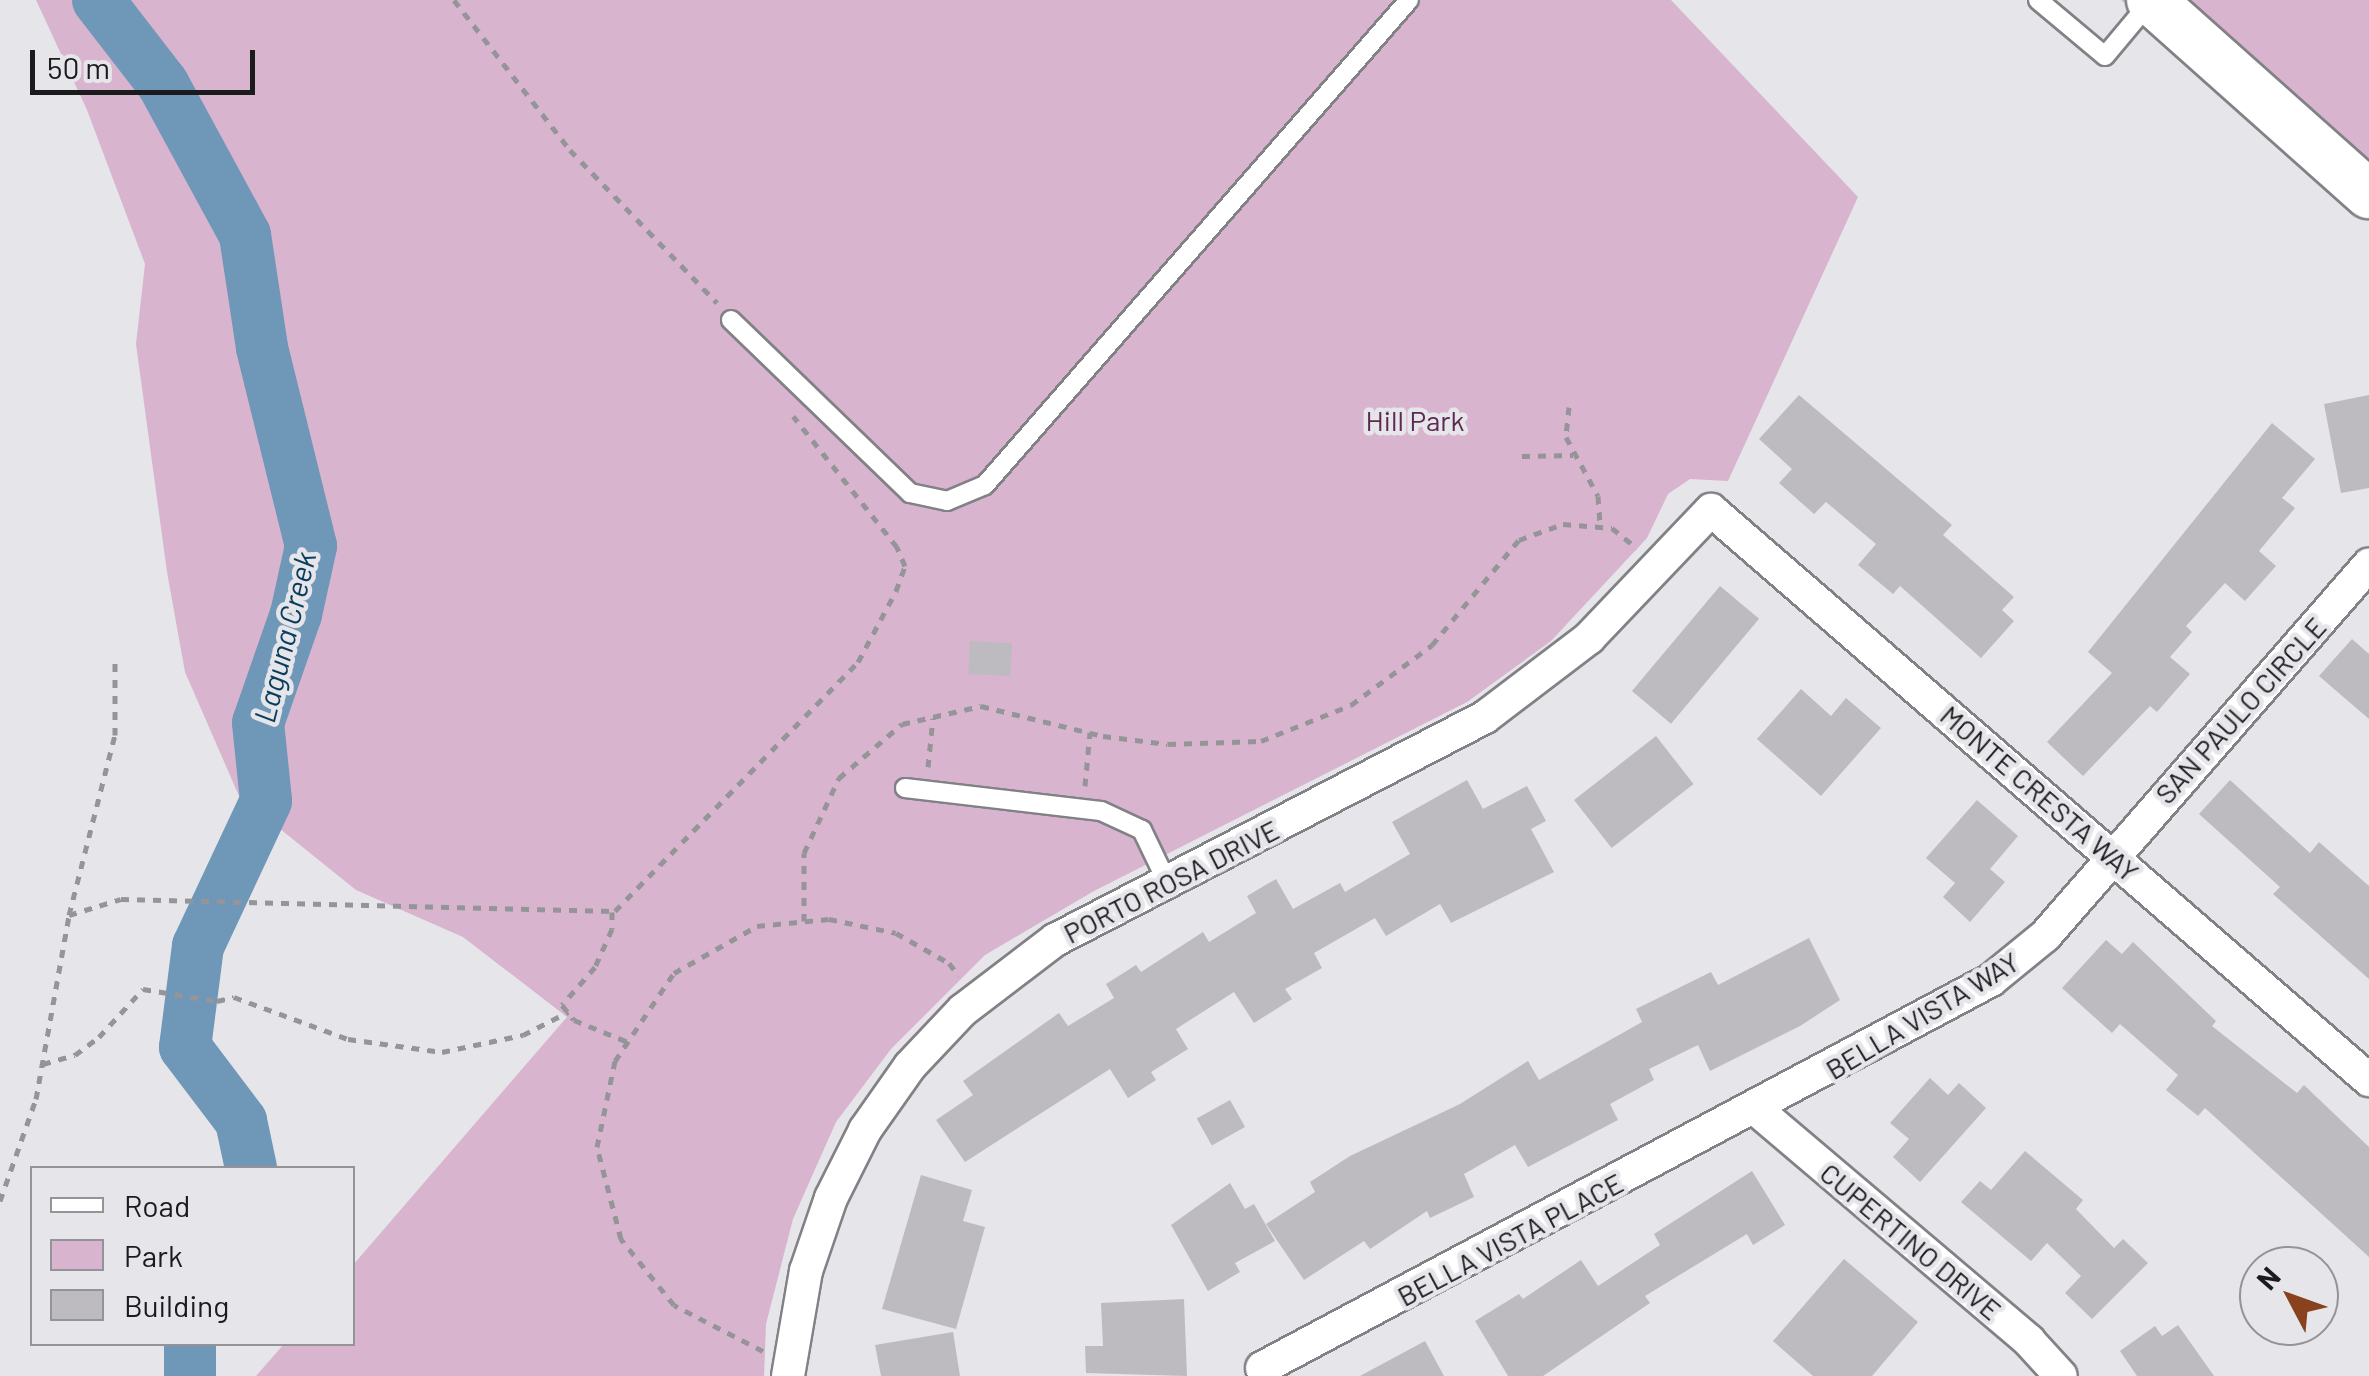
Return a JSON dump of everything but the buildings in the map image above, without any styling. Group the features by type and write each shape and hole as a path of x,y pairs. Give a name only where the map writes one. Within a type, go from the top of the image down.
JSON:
{"main road":[{"path":"2152,0 2369,194"}],"street":[{"name":"PORTO ROSA DRIVE","path":"790,1366 806,1271 831,1198 866,1130 910,1066 976,998 1055,940 1485,717 1590,638 1711,510"},
{"name":"MONTE CRESTA WAY","path":"1711,510 2369,1080"},
{"name":"SAN PAULO CIRCLE","path":"2110,855 2369,564"},
{"name":"BELLA VISTA WAY","path":"1757,1110 1991,980 2045,936 2110,855"},
{"name":"BELLA VISTA PLACE","path":"1262,1368 1757,1110"},
{"name":"CUPERTINO DRIVE","path":"1757,1110 2028,1341 2061,1376"}],"lane":[{"path":"731,320 910,492 946,500 985,486 1408,0"},
{"path":"2038,0 2105,56 2152,0"},
{"path":"905,788 1082,809 1142,830 1168,882"}],"path":[{"path":"454,0 570,150 731,320"},
{"path":"1569,407 1566,437 1598,496 1600,527"},
{"path":"628,1042 568,1012 562,1005 595,967 612,929 612,911 858,662 905,566 897,547 790,413"},
{"path":"1522,456 1574,454"},
{"path":"804,921 804,853 839,778 902,724 982,706 1090,732 1168,744 1261,741 1333,712 1432,645 1518,540 1562,524 1612,528 1660,567"},
{"path":"0,1201 42,1064 70,915 116,734 115,661"},
{"path":"925,790 934,717"},
{"path":"1082,809 1090,732"},
{"path":"70,915 121,899 612,911"},
{"path":"790,1366 748,1348 674,1305 621,1239 596,1147 615,1061 674,973 757,926 829,919 896,934 949,963 976,998"},
{"path":"42,1064 87,1046 143,988 160,995 217,1001 234,997 348,1039 442,1052 522,1034 568,1012"}],"green space":[{"name":"Hill Park","path":"36,0 1671,0 1858,197 1728,481 1690,479 1668,494 1647,538 1551,641 1467,702 1094,891 985,955 891,1049 836,1122 793,1219 766,1324 764,1376 256,1376 282,1346 355,1346 355,1263 567,1017 463,937 356,890 239,796 185,672 167,572 136,344 145,264 87,110"},
{"path":"2121,0 2369,0 2369,204"}],"waterway":[{"name":"Laguna Creek","path":"98,0 163,84 245,235 262,348 311,546 296,614 258,723 266,801 198,946 185,1047 241,1121 251,1166"},
{"name":"Laguna Creek","path":"190,1346 190,1376"}]}
